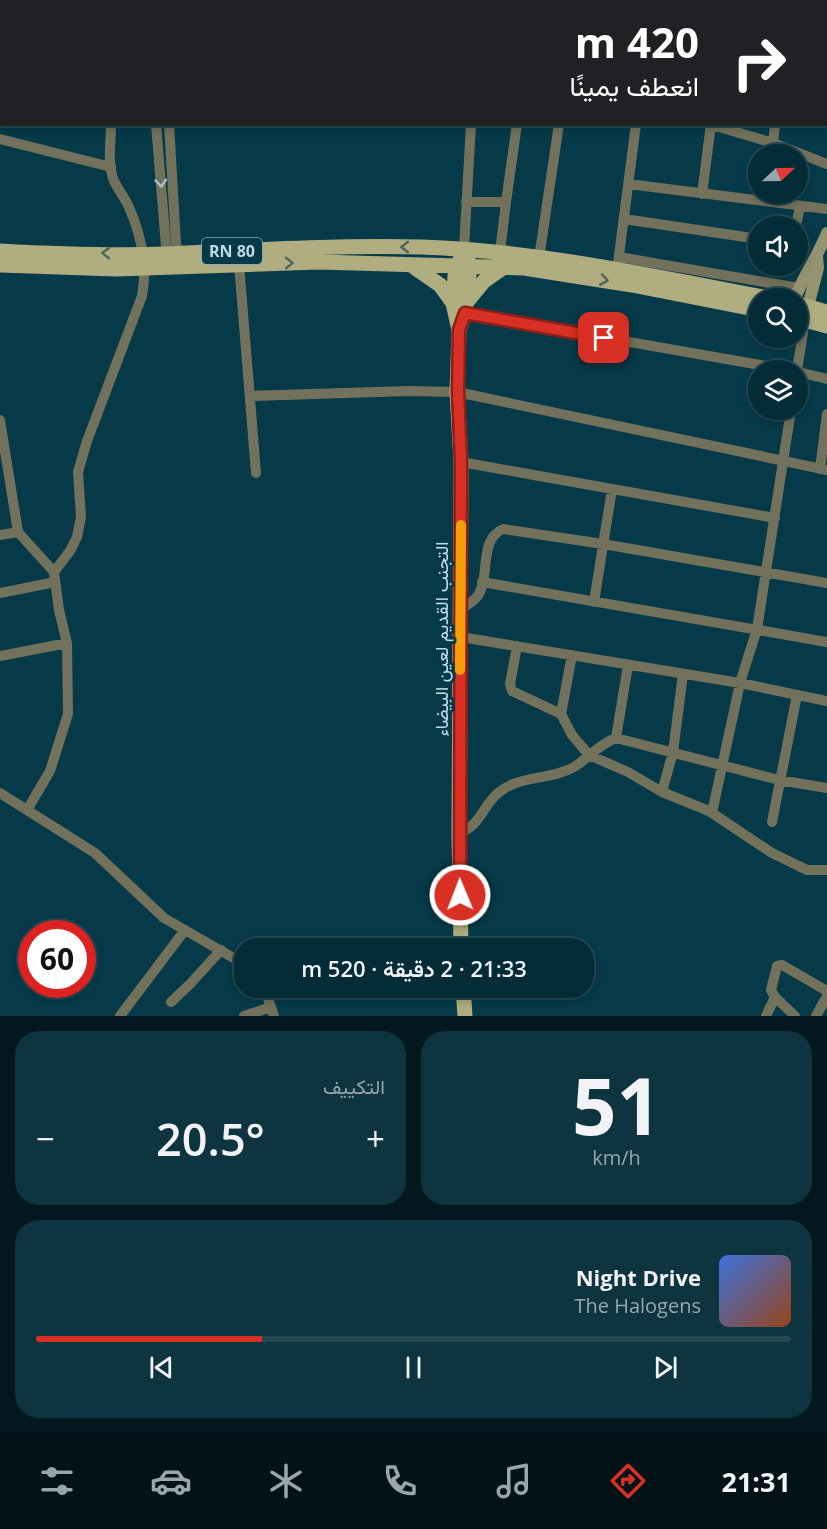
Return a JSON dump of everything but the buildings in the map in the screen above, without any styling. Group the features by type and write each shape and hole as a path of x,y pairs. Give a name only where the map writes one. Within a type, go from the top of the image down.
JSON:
{"main road":[{"path":"804,288 810,265 817,256 827,233"},
{"name":"RN 80","path":"0,265 172,260 366,247 464,249 543,270 748,308"},
{"path":"460,308 464,249"},
{"name":"RN 80","path":"0,250 144,261"},
{"path":"808,289 818,268 817,256"},
{"name":"RN 80","path":"172,260 239,264 319,262 463,266 502,260 539,258 618,263 706,279 748,292"},
{"path":"460,308 502,260"},
{"path":"411,265 440,285 460,308"},
{"name":"التجنب القديم لعين البيضاء","path":"460,308 458,392 461,462 459,832 462,938"},
{"path":"808,308 827,312"},
{"path":"808,312 827,326"},
{"path":"464,998 465,1016"}],"street":[{"path":"0,593 55,577 77,537 81,517 78,472 87,441 142,296 145,281 144,261 134,220 113,180 111,126"},
{"path":"156,126 172,260"},
{"path":"169,126 172,260"},
{"path":"464,249 471,126"},
{"path":"502,260 506,202 518,126"},
{"path":"539,258 559,126"},
{"path":"618,263 636,126"},
{"path":"702,194 710,126"},
{"path":"713,126 759,144"},
{"path":"773,144 776,126"},
{"path":"0,139 111,167"},
{"path":"808,159 827,164"},
{"path":"628,184 702,194 748,197"},
{"path":"466,202 506,202"},
{"path":"792,204 827,209"},
{"path":"798,216 800,206"},
{"path":"624,219 748,237"},
{"path":"239,264 256,473"},
{"path":"706,279 748,291"},
{"path":"460,308 748,362"},
{"path":"808,374 827,379"},
{"path":"250,396 408,391 458,392 823,470 827,414"},
{"path":"712,813 740,683 757,629 790,420"},
{"path":"0,422 5,478 18,532 55,577 59,610 67,643 68,714 50,771 27,810"},
{"path":"461,462 775,518"},
{"path":"594,602 612,489"},
{"path":"461,609 471,603 479,593 489,548 494,536 503,529 603,543 766,574 827,583"},
{"path":"0,535 18,532"},
{"path":"482,582 827,642"},
{"path":"461,637 740,683 827,701"},
{"path":"0,656 67,643"},
{"path":"516,646 510,684 512,691 561,714 572,735 589,755 628,772 662,792 712,813 772,853 807,870 827,870"},
{"path":"561,714 572,655"},
{"path":"616,738 628,665"},
{"path":"662,792 673,752 683,674"},
{"path":"772,822 796,695"},
{"path":"459,832 475,824 495,796 507,786 575,767 600,746 616,738 779,780 827,788"},
{"path":"0,793 95,853 164,918 234,958"},
{"path":"120,1016 185,930"},
{"path":"171,1002 220,950"},
{"path":"795,1016 775,997 771,990 777,967 780,964 827,994 816,1016"},
{"path":"766,1016 775,997"},
{"path":"244,1016 273,1012"}],"slow traffic":[{"path":"460,670 461,525"}],"route":[{"path":"460,895 459,330 465,313 604,338"}]}
